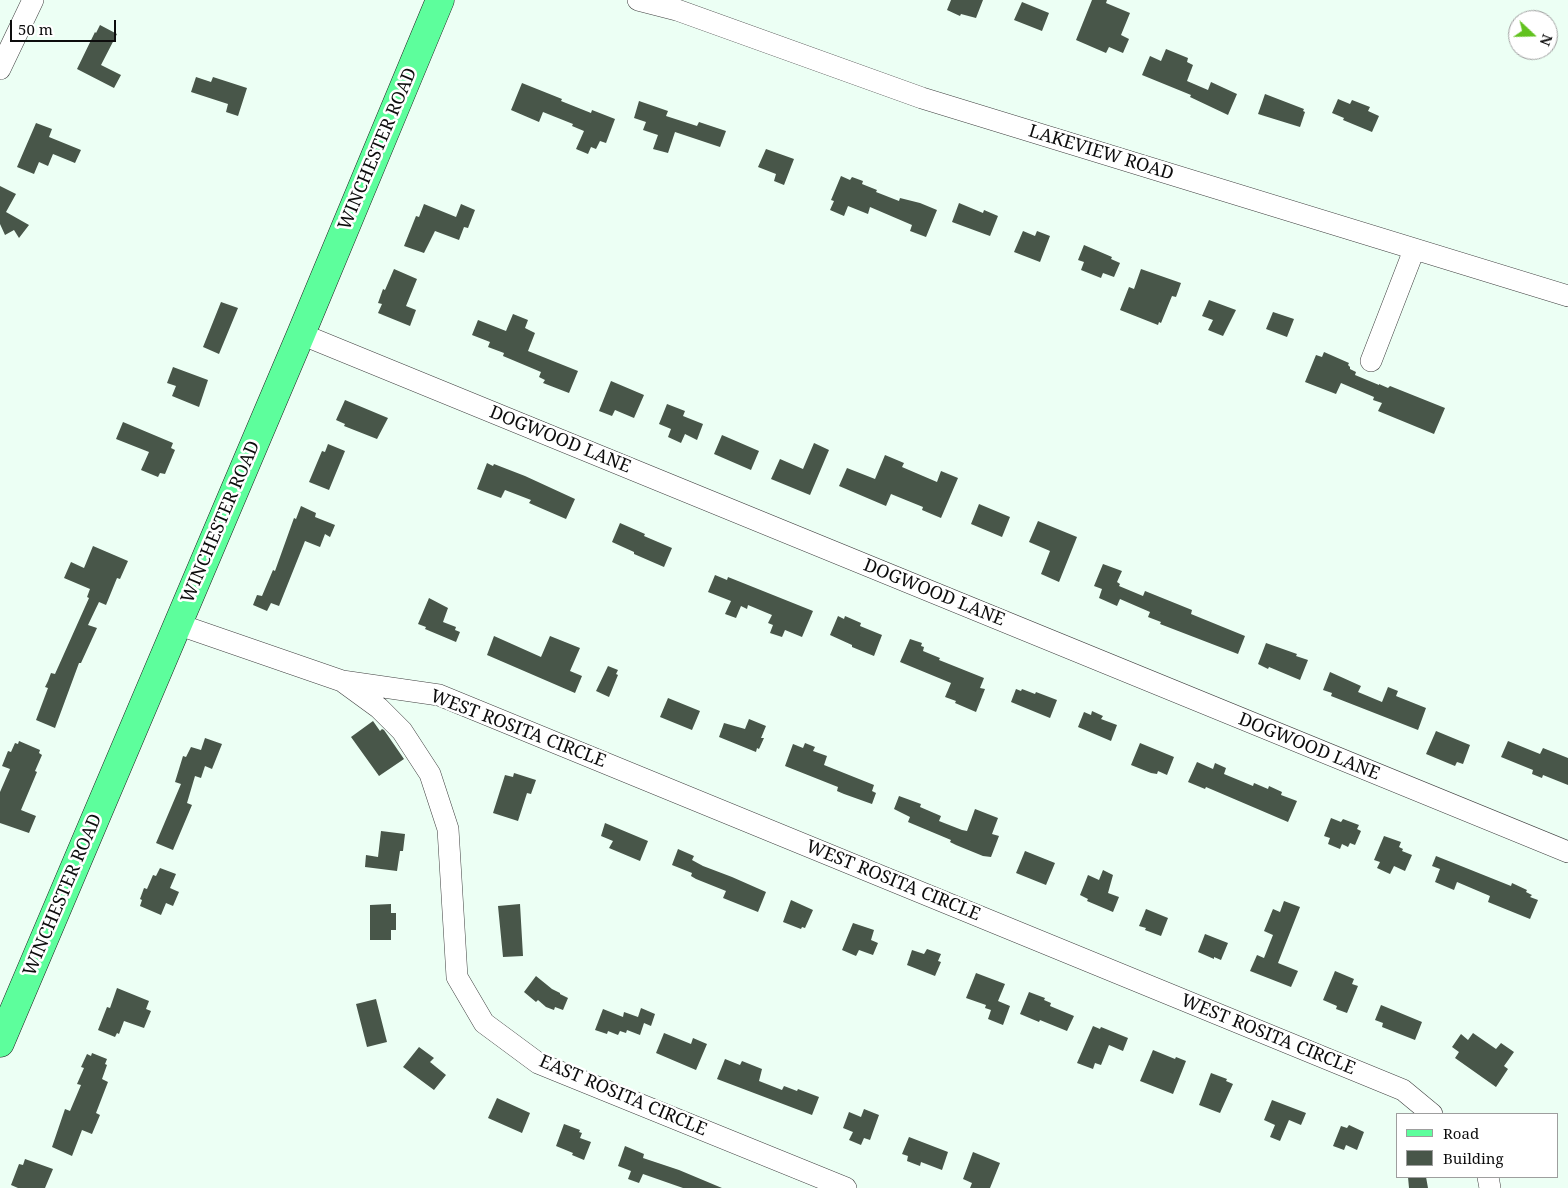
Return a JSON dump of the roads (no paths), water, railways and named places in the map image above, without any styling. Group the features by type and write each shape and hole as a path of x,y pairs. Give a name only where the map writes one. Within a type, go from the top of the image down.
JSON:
{"main road":[{"name":"WINCHESTER ROAD","path":"0,1043 301,334 440,0"}],"street":[{"path":"0,69 33,0"},
{"name":"LAKEVIEW ROAD","path":"638,0 677,10 922,98 1568,296"},
{"path":"1371,361 1414,250"},
{"name":"DOGWOOD LANE","path":"301,334 1568,852"},
{"name":"EAST ROSITA CIRCLE","path":"177,624 342,681 379,708 402,731 430,774 448,830 457,977 484,1023 538,1063 846,1188"},
{"name":"WEST ROSITA CIRCLE","path":"342,681 439,695 1403,1090 1431,1113"}]}
